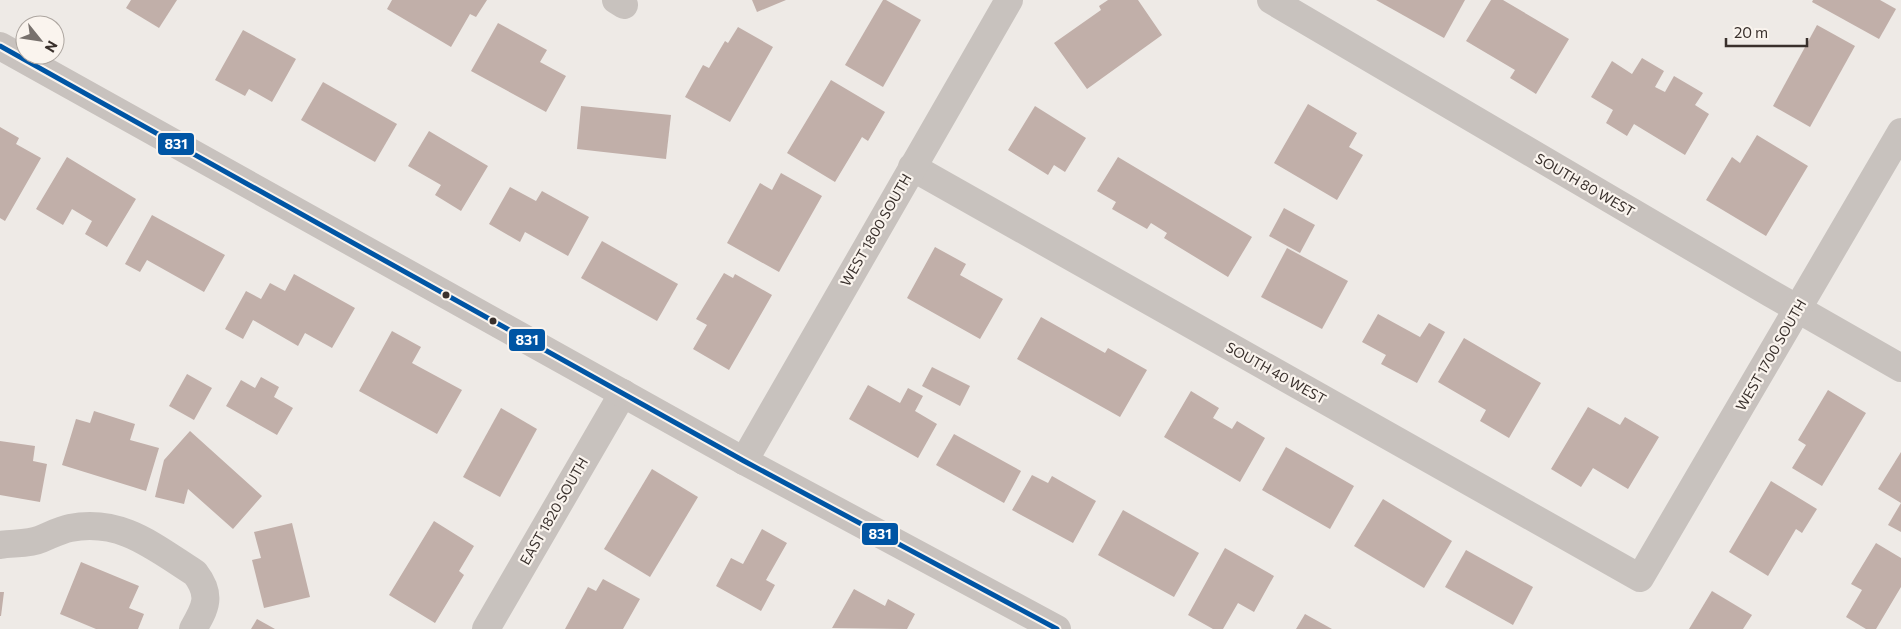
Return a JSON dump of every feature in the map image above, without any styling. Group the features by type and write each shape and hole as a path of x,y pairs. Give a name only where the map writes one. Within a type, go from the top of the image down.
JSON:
{"street":[{"name":"WEST 1800 SOUTH","path":"744,461 1009,0"},
{"name":"SOUTH 80 WEST","path":"1271,0 1901,368"},
{"path":"0,46 744,461 1057,629"},
{"name":"WEST 1700 SOUTH","path":"1640,578 1901,132"},
{"name":"SOUTH 40 WEST","path":"912,167 1640,578"},
{"name":"EAST 1820 SOUTH","path":"486,629 623,394"},
{"path":"0,545 41,539 68,528 89,525 109,527 130,533 195,573 202,582 206,594 205,606 193,629"}],"building":[{"path":"131,0 177,0 159,28 126,8"},
{"path":"392,0 487,0 476,17 470,14 451,47 387,9"},
{"path":"752,0 786,0 757,12"},
{"path":"883,0 921,20 883,87 845,65"},
{"path":"1108,0 1138,0 1162,35 1087,89 1054,43 1101,10 1099,6"},
{"path":"1376,0 1465,0 1444,38"},
{"path":"1491,0 1503,0 1569,39 1536,94 1510,78 1515,70 1466,41"},
{"path":"1813,0 1880,0 1896,9 1879,39 1812,2"},
{"path":"498,23 547,50 540,62 566,76 546,112 471,71"},
{"path":"1817,25 1855,46 1810,127 1773,106"},
{"path":"738,27 773,47 730,122 685,97 703,65 709,68 725,41 728,43"},
{"path":"243,30 296,59 272,102 249,89 245,96 215,80"},
{"path":"1642,58 1664,71 1655,87 1665,92 1674,76 1703,93 1695,105 1709,114 1685,155 1634,124 1627,136 1606,123 1613,110 1591,97 1612,61 1632,74"},
{"path":"831,80 885,112 868,141 862,137 835,182 787,153"},
{"path":"323,82 397,124 375,162 301,120"},
{"path":"1308,104 1357,133 1349,147 1363,155 1337,200 1274,163"},
{"path":"581,106 671,115 666,159 577,149"},
{"path":"1035,106 1086,138 1065,172 1054,165 1048,175 1008,150"},
{"path":"0,127 19,138 16,144 41,158 5,221 0,218"},
{"path":"429,131 488,166 461,211 435,195 441,185 408,166"},
{"path":"1757,135 1808,166 1766,236 1706,200 1732,157 1740,163"},
{"path":"67,157 136,199 107,247 85,234 92,221 72,209 63,225 36,209"},
{"path":"1118,157 1252,237 1228,277 1164,238 1167,233 1151,223 1147,229 1112,209 1116,202 1097,191"},
{"path":"781,173 822,196 779,272 727,243 760,183 772,190"},
{"path":"510,187 536,201 542,191 589,217 568,256 525,232 520,242 489,224"},
{"path":"1284,208 1315,225 1300,253 1269,236"},
{"path":"152,215 225,255 204,292 147,260 140,272 125,264"},
{"path":"602,241 678,284 657,321 581,278"},
{"path":"935,247 966,264 960,275 1003,299 980,339 907,298"},
{"path":"1287,248 1348,281 1322,329 1261,297"},
{"path":"724,273 733,278 735,274 772,295 729,370 693,349 707,325 696,319"},
{"path":"294,274 355,308 332,348 305,333 298,346 253,320 243,339 225,329 246,291 261,299 270,283 285,291"},
{"path":"1378,314 1420,337 1429,323 1445,332 1417,383 1381,364 1386,355 1362,342"},
{"path":"1041,317 1105,353 1108,348 1147,370 1120,417 1017,359"},
{"path":"392,331 421,347 412,363 462,390 437,434 359,391"},
{"path":"1464,338 1541,383 1509,438 1480,421 1486,410 1438,382"},
{"path":"932,367 970,386 960,406 922,386"},
{"path":"187,374 212,388 194,420 169,406"},
{"path":"261,377 279,387 274,397 293,408 277,435 226,406 241,380 255,388"},
{"path":"868,385 900,403 908,388 923,396 915,411 937,424 918,458 849,419"},
{"path":"1828,390 1866,413 1822,486 1792,468 1806,445 1798,440"},
{"path":"1191,391 1219,408 1213,418 1232,429 1237,421 1265,438 1240,482 1164,437"},
{"path":"1588,407 1620,425 1625,417 1659,437 1628,489 1593,468 1581,487 1551,469"},
{"path":"501,408 537,429 500,497 463,477"},
{"path":"94,411 135,424 130,440 159,448 146,491 62,465 76,419 90,423"},
{"path":"190,431 262,496 233,529 188,489 184,504 155,497 164,460"},
{"path":"954,434 1021,471 1004,503 936,465"},
{"path":"0,441 35,446 33,461 47,464 40,502 0,495"},
{"path":"1286,447 1354,486 1330,529 1262,490"},
{"path":"1901,452 1901,503 1878,489"},
{"path":"652,469 698,497 650,577 604,549"},
{"path":"1032,475 1048,483 1052,476 1096,501 1073,543 1012,510"},
{"path":"1771,481 1817,509 1802,533 1796,529 1768,576 1729,552"},
{"path":"1383,499 1452,541 1424,588 1354,546"},
{"path":"1901,503 1901,532 1888,525"},
{"path":"1123,510 1199,553 1174,597 1098,555"},
{"path":"434,521 474,546 459,571 464,575 435,623 389,595"},
{"path":"292,523 310,597 264,608 252,560 261,558 254,532"},
{"path":"762,529 787,543 766,580 775,585 761,611 716,586 731,558 743,564"},
{"path":"1876,543 1901,558 1901,587 1876,629 1866,629 1846,617 1862,590 1851,584"},
{"path":"1225,548 1274,576 1254,612 1238,603 1223,629 1213,629 1188,615"},
{"path":"1466,550 1533,587 1513,625 1445,587"},
{"path":"81,562 139,586 129,608 144,614 138,629 96,629 60,614"},
{"path":"603,579 640,599 623,629 565,629 588,587 596,591"},
{"path":"854,589 885,606 888,599 915,614 907,629 832,628"},
{"path":"1712,591 1752,615 1743,629 1689,629"},
{"path":"0,592 4,592 1,616 0,616"},
{"path":"1305,614 1332,629 1296,629"},
{"path":"257,619 275,629 251,629"}],"transit line":[{"name":"831","path":"0,46 744,461 1057,629"}]}
